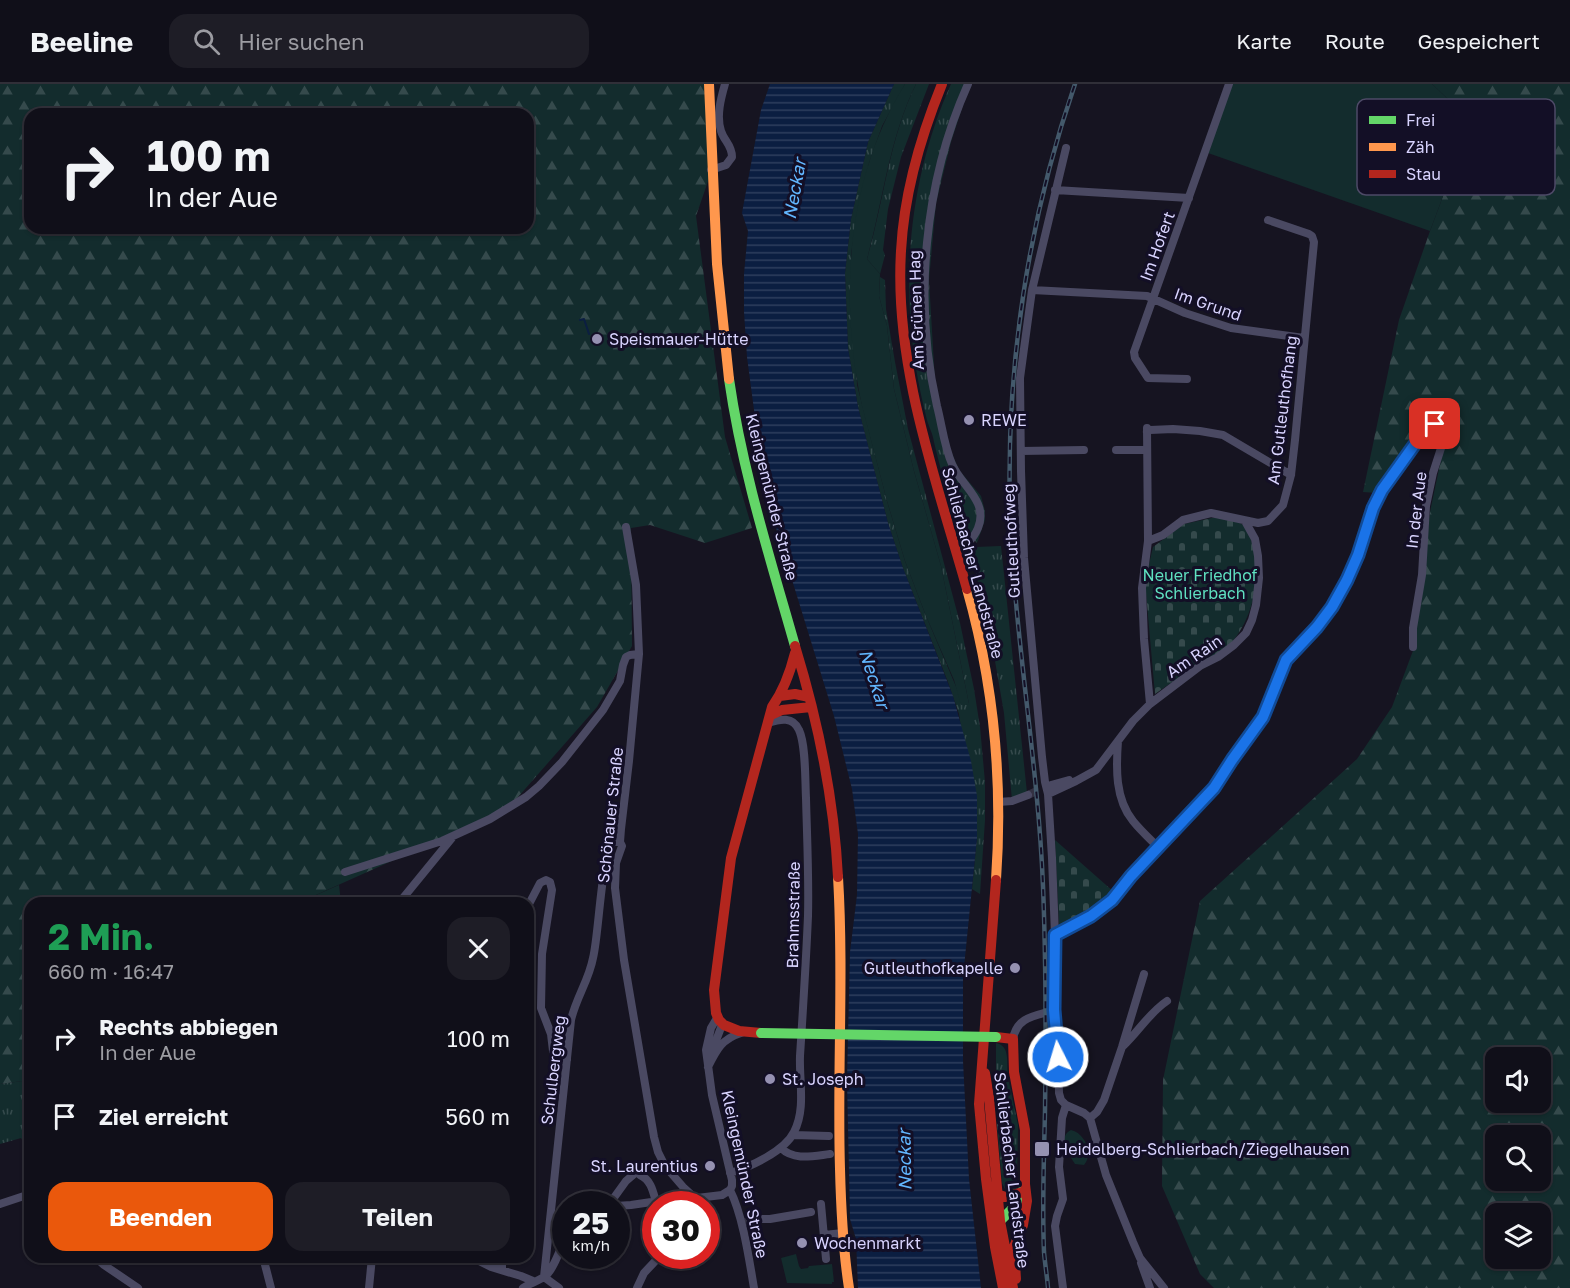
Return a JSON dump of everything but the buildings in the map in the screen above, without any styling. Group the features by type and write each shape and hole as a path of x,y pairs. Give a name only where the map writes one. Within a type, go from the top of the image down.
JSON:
{"main road":[{"name":"Kleingemünder Straße","path":"709,84 716,256 723,336 732,400 740,444 810,702 830,792 838,870 839,1149 843,1233 849,1288"},
{"name":"Schlierbacher Landstraße","path":"942,84 921,139 912,175 902,246 901,289 915,399 969,594 985,661 993,713 999,802 996,878 979,1094 980,1125 996,1222 1003,1288"},
{"name":"Kleingemünder Straße","path":"720,1021 714,1004 714,990 731,858 772,707 790,675 796,650"},
{"path":"780,696 797,692 810,702"},
{"path":"769,719 782,710 810,702"},
{"path":"720,1021 734,1031 744,1032 1013,1039 1014,1072 1025,1130 1024,1188 1027,1201 1026,1213 1014,1253 1014,1288"},
{"name":"Schlierbacher Landstraße","path":"982,1057 989,1098 997,1194 996,1222 1014,1288"},
{"path":"997,1194 1005,1197 1024,1188"},
{"path":"996,1222 1013,1208 1024,1188"},
{"path":"996,1222 1012,1222 1026,1213"}],"street":[{"path":"711,170 726,165 732,157 731,146 722,134 720,123 719,107 725,84"},
{"name":"Am Grünen Hag","path":"955,549 966,545 973,539 979,525 980,513 975,496 958,475 951,461 933,388 928,354 925,267 929,223 951,128 967,86 975,84"},
{"name":"Im Hofert","path":"1187,379 1148,378 1135,358 1134,352 1229,84"},
{"name":"Gutleuthofweg","path":"1055,935 1052,858 1024,558 1020,378 1032,290 1066,148"},
{"path":"1055,190 1188,198"},
{"name":"Am Gutleuthofhang","path":"1148,541 1163,535 1183,520 1211,513 1258,524 1268,521 1282,506 1291,475 1313,239 1309,234 1268,220"},
{"name":"Im Grund","path":"1032,290 1146,296 1185,313 1231,328 1304,339"},
{"name":"In der Aue","path":"1055,935 1091,916 1110,902 1131,876 1214,788 1263,717 1286,660 1327,614 1347,580 1358,555 1373,508 1386,483 1425,430 1437,424 1442,428 1443,437 1426,506 1422,575 1413,628 1413,647"},
{"path":"1045,790 1076,781 1096,770 1133,721 1150,704 1142,588 1148,541 1147,429 1200,431 1223,435 1291,475"},
{"path":"1021,450 1084,450"},
{"path":"1116,450 1147,450"},
{"name":"Am Rain","path":"1150,704 1200,666 1218,657 1246,633 1256,605 1258,556 1255,539 1245,522"},
{"name":"Schönauer Straße","path":"626,527 636,585 639,654 620,842 622,846 616,863 616,907 654,1137 665,1166 686,1191"},
{"path":"345,872 436,843 477,826 525,797 562,762 608,702 620,681 626,657 639,654"},
{"name":"Brahmsstraße","path":"730,1173 743,1169 788,1143 800,1118 801,1107 800,1066 808,876 803,749 798,728 785,719 769,719"},
{"path":"1118,740 1116,763 1124,807 1132,820 1159,848"},
{"path":"999,802 1012,801 1028,795"},
{"path":"405,897 455,835"},
{"name":"Schulbergweg","path":"544,1277 573,1011 594,956 608,851 612,843 620,842"},
{"path":"533,897 540,883 546,880 550,882 552,893 542,954 541,1008 551,1034 553,1052 559,1058 567,1060"},
{"path":"1055,935 1054,1010 1059,1093 1066,1105 1090,1118 1106,1175 1150,1288"},
{"path":"1090,1118 1102,1105 1144,974"},
{"path":"1122,1047 1155,1010 1167,1001"},
{"path":"1013,1039 1015,1030 1022,1022 1054,1010"},
{"name":"Kleingemünder Straße","path":"720,1021 708,1067 709,1080 730,1173 732,1184 730,1190 743,1222 754,1288"},
{"path":"708,1067 724,1041 744,1032"},
{"path":"1063,1288 1055,1226 1063,1199 1059,1167 1062,1118 1066,1105"},
{"path":"793,1135 829,1136"},
{"path":"781,1148 792,1155 801,1157 830,1154"},
{"path":"619,1191 626,1181 636,1175 647,1179 652,1191"},
{"path":"720,1195 730,1190"},
{"path":"0,1204 24,1196"},
{"path":"821,1204 826,1259"},
{"path":"758,1219 811,1212"},
{"path":"824,1235 843,1233"},
{"path":"1140,1258 1164,1288"},
{"path":"103,1263 138,1288"},
{"path":"265,1263 271,1288"},
{"path":"369,1288 371,1263"},
{"path":"485,1263 533,1281"},
{"path":"502,1263 502,1270"},
{"path":"523,1288 544,1277 552,1267"},
{"path":"637,1288 648,1269"},
{"path":"544,1277 559,1288"}],"green space":[{"path":"0,84 709,84 715,161 696,216 725,437 752,528 705,543 650,525 631,528 632,646 597,707 511,805 311,897 24,897 24,1081 0,1084"},
{"path":"894,84 905,84 882,126 869,163 851,254 857,385 905,561 957,689 969,704 941,566 894,389 887,326 879,296 880,277 885,280 886,309 908,429 960,623 974,689 985,782 980,894 972,889 977,838 959,714 888,523 858,407 848,348 845,273 851,219 868,142"},
{"path":"905,84 916,84 899,126 867,259 880,274 879,296 887,326 894,389 941,566 969,704 961,705 954,680 905,561 887,501 862,406 851,323 850,282 859,199 870,159 885,121"},
{"path":"916,84 929,84 901,157 888,209 883,250 885,255 880,274 867,259 899,126"},
{"path":"951,84 972,84 951,142 936,203 929,280 935,382 950,449 959,470 981,496 985,511 985,520 977,543 965,530 954,526 922,398 911,327 909,291 913,220 927,151"},
{"path":"1232,84 1432,84 1448,99 1357,99 1357,195 1443,195 1430,231 1208,153"},
{"path":"1432,84 1570,84 1570,1288 1214,1288 1200,1274 1162,1186 1163,1080 1200,901 1357,759 1392,707 1414,648 1430,512 1447,431 1442,421 1433,419 1422,428 1378,493 1363,492 1399,320 1443,195 1555,195 1555,99 1448,99"},
{"name":"Neuer Friedhof Schlierbach","path":"1212,518 1228,519 1240,523 1250,537 1256,564 1251,606 1240,631 1229,645 1155,694 1145,582 1153,547 1184,524"},
{"path":"1001,546 1027,793 1012,800 1004,713 990,632 972,557 976,547"},
{"path":"1055,840 1114,892 1097,908 1061,926 1059,924"},
{"path":"339,885 340,897 312,897"},
{"path":"996,1043 1001,1045 1006,1052 1008,1076 1005,1077 1006,1082 1009,1082 1018,1125 1017,1183 1019,1183 1017,1189 1009,1192 1002,1183 997,1124 1002,1122 1001,1098 1003,1098 996,1069"},
{"path":"24,1081 24,1143 21,1138 0,1144 0,1084"},
{"path":"1071,1130 1084,1139 1088,1155 1084,1165 1075,1164 1065,1146 1065,1137"},
{"path":"796,1254 801,1269 832,1264 834,1282 832,1284 787,1283 781,1258"}],"water":[{"name":"Neckar","path":"770,84 894,84 868,142 851,219 845,273 848,348 858,407 888,523 953,696 971,761 977,796 977,838 963,977 963,1061 969,1179 981,1288 858,1288 856,1239 850,1219 847,1080 850,952 857,895 858,834 852,789 834,716 776,528 760,455 747,357 744,274 748,231 742,213 761,110"}],"waterway":[{"path":"580,320 584,319 589,334"}],"tunnel":[{"path":"1028,795 1039,790"},
{"path":"745,1222 758,1219"}],"railway":[{"path":"1048,1288 1043,1217 1046,1027 1043,886 1036,792 1012,557 1010,456 1016,348 1023,294 1044,188 1075,84"}],"traffic: fast":[{"path":"729,379 749,480 795,646"},
{"path":"761,1033 996,1037"},
{"path":"1000,1221 1013,1208 1024,1188"}],"traffic: slow":[{"path":"709,84 717,264 729,379"},
{"path":"967,589 984,661 994,733 998,806 996,880"},
{"path":"838,877 840,1169 845,1259 849,1288"}],"traffic: jam":[{"path":"942,84 920,145 909,187 901,251 901,294 904,337 920,422 967,589"},
{"path":"795,646 824,760 833,818 838,877"},
{"path":"761,1033 739,1031 724,1025 716,1013 714,990 731,858 772,707 786,681 795,653"},
{"path":"780,696 795,694 809,697"},
{"path":"771,715 782,710 811,707"},
{"path":"996,880 979,1104 986,1179 1003,1288"},
{"path":"996,1037 1013,1039 1014,1072 1025,1130 1027,1201 1023,1225 1014,1247 1016,1279"},
{"path":"985,1073 1000,1221 1013,1288"},
{"path":"997,1194 1005,1197 1023,1192"}],"place":[{"name":"Speismauer-Hütte","path":"597,339"},
{"name":"REWE","path":"969,420"},
{"name":"Gutleuthofkapelle","path":"1015,968"},
{"name":"St. Joseph","path":"770,1079"},
{"name":"Heidelberg-Schlierbach/Ziegelhausen","path":"1042,1149"},
{"name":"St. Laurentius","path":"710,1166"},
{"name":"Wochenmarkt","path":"802,1243"}],"route":[{"path":"1058,1057 1054,1010 1055,935 1091,916 1112,900 1131,876 1214,788 1263,717 1286,660 1332,607 1358,555 1373,508 1386,483 1425,430 1435,424"}]}
